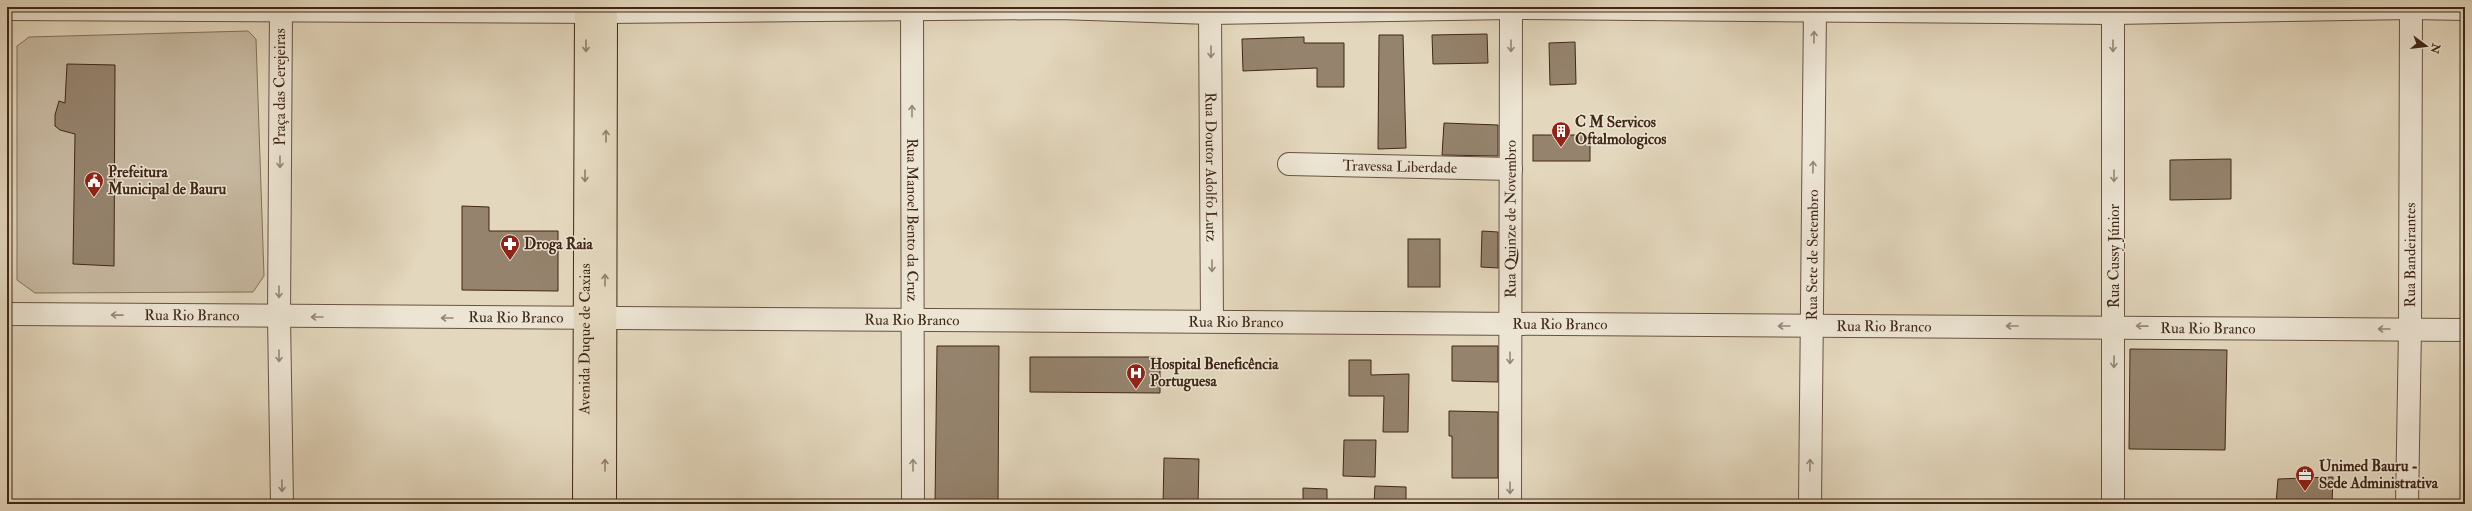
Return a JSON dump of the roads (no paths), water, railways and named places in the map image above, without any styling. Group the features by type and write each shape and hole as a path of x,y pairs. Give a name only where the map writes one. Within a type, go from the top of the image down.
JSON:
{"main road":[{"name":"Avenida Duque de Caxias","path":"584,504 595,319 596,10"},
{"name":"Avenida Duque de Caxias","path":"595,319 605,504"}],"street":[{"path":"281,9 596,10 1059,8 1210,13 1414,11 1511,7 2113,10 2411,7 2465,9"},
{"name":"Rua Quinze de Novembro","path":"1510,504 1511,7"},
{"name":"Rua Bandeirantes","path":"2407,504 2410,329 2411,7"},
{"name":"Rua Manoel Bento da Cruz","path":"912,8 913,504"},
{"name":"Praça das Cerejeiras","path":"7,9 281,9 279,317 282,504"},
{"name":"Rua Sete de Setembro","path":"1810,504 1814,9"},
{"name":"Rua Cussy Júnior","path":"2113,10 2113,504"},
{"name":"Rua Doutor Adolfo Lutz","path":"1210,13 1212,321"},
{"name":"Travessa Liberdade","path":"1289,164 1511,169"},
{"name":"Rua Rio Branco","path":"7,314 595,319 913,318 1510,324 2114,326 2262,330 2465,330"}],"place":[{"name":"C M Servicos Oftalmologicos","path":"1561,148"},
{"name":"Prefeitura Municipal de Bauru","path":"94,198"},
{"name":"Droga Raia","path":"510,261"},
{"name":"Hospital Beneficência Portuguesa","path":"1136,390"},
{"name":"Unimed Bauru - Sede Administrativa","path":"2305,492"}]}
